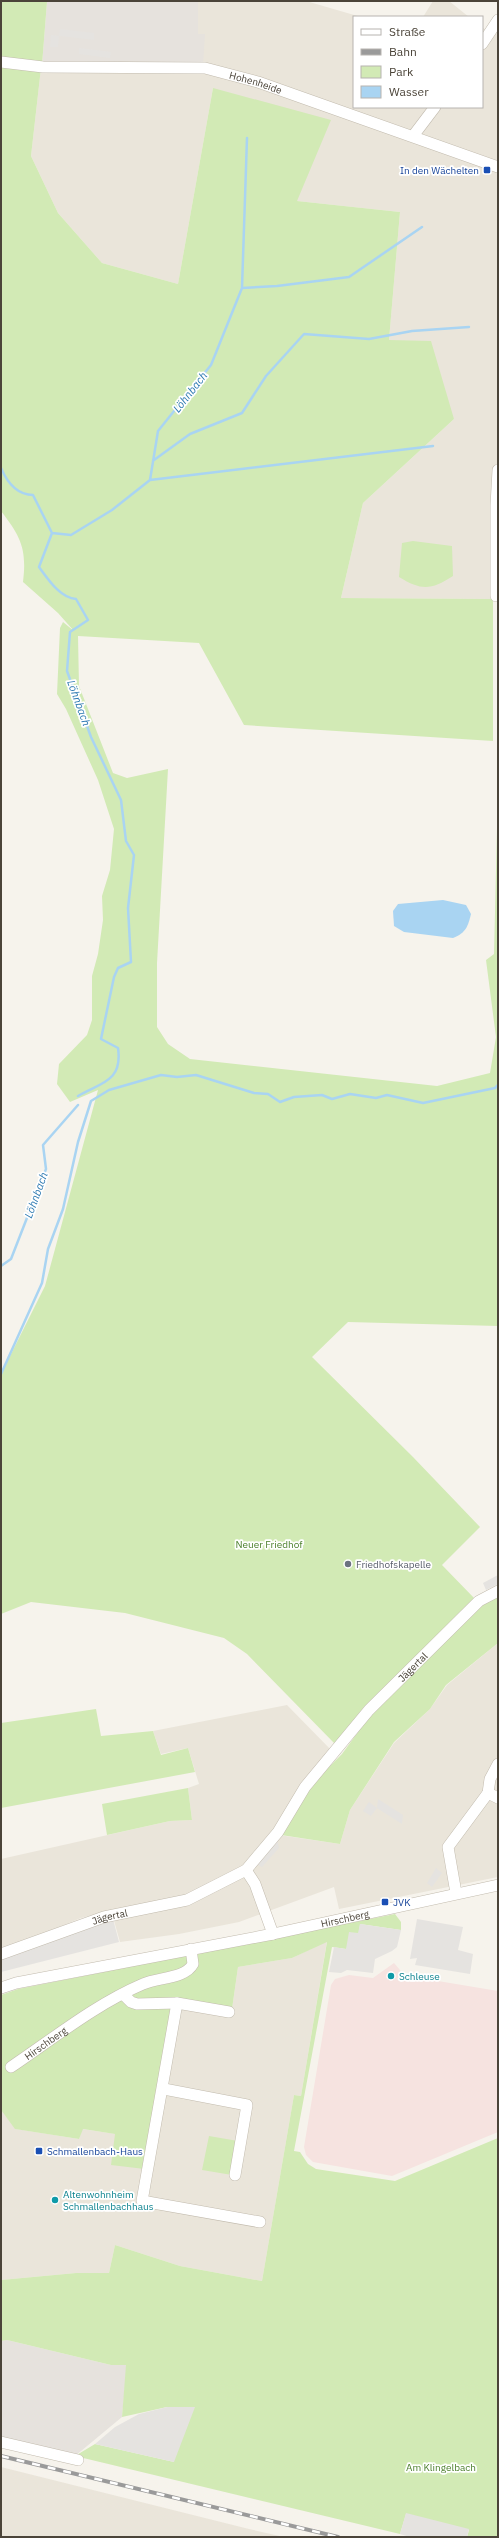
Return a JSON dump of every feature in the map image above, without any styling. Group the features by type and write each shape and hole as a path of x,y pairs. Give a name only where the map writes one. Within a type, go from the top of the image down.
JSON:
{"street":[{"path":"483,42 498,20"},
{"name":"Hohenheide","path":"1,62 47,67 205,68 258,82 498,167"},
{"path":"412,136 434,108"},
{"path":"496,596 498,471"},
{"name":"Jägertal","path":"1,1954 104,1917 187,1900 246,1870 278,1832 305,1787 369,1710 479,1601 498,1591"},
{"path":"456,1893 448,1847 493,1795 490,1779 498,1764"},
{"path":"246,1870 255,1884 273,1934"},
{"name":"Hirschberg","path":"1,1988 16,1983 273,1934 498,1885"},
{"name":"Hirschberg","path":"11,2067 123,1994 145,1983 186,1972 193,1964 191,1949"},
{"path":"123,1994 131,2002 137,2004 178,2003 229,2012"},
{"path":"178,2003 164,2089 142,2201 260,2222"},
{"path":"164,2089 247,2105 235,2175"},
{"path":"1,2442 78,2460"}],"shaded area":[{"path":"198,1 306,1 358,16 353,16 353,108 483,108 483,28 491,34 498,23 498,549 493,599 341,598 363,503 454,419 389,340 400,212 297,201 213,88 178,284 102,263 58,213 31,156 41,68 205,34 198,34"},
{"path":"198,1 198,34 205,34 203,65 42,65 47,2"},
{"path":"433,1 449,1 468,16 424,16"},
{"path":"60,29 94,33 94,40 59,36"},
{"path":"51,35 59,36 58,47 50,47"},
{"path":"79,48 111,52 110,58 79,54"},
{"path":"498,1575 498,1584 486,1590 483,1583"},
{"path":"498,1643 498,1877 339,1909 334,1887 239,1922 179,1934 120,1942 111,1910 81,1918 1,1951 1,1859 170,1821 192,1820 188,1788 199,1784 188,1748 161,1754 153,1731 287,1705 333,1752 272,1834 340,1844 350,1810 394,1743 430,1709 447,1685"},
{"path":"378,1799 403,1815 402,1824 377,1808"},
{"path":"369,1802 377,1808 371,1816 363,1811"},
{"path":"277,1839 279,1848 262,1867 256,1864"},
{"path":"436,1868 442,1873 432,1887 427,1883"},
{"path":"113,1919 119,1942 1,1972 1,1956"},
{"path":"417,1919 463,1927 458,1950 473,1954 470,1974 415,1965 417,1958 410,1959"},
{"path":"360,1924 401,1930 397,1947 375,1959 373,1973 347,1970 341,1973 329,1972 334,1947 346,1949 349,1932 358,1933"},
{"path":"327,1941 301,2096 294,2095 262,2281 180,2266 115,2245 109,2273 76,2273 1,2280 1,2110 16,2129 79,2139 82,2129 116,2134 181,2008 231,2016 238,1967 292,1958"},
{"path":"394,1963 402,1975 498,1991 498,2132 392,2176 313,2162 306,2155 304,2147 331,1985 335,1979 349,1975 373,1978"},
{"path":"7,2340 111,2365 127,2365 122,2417 75,2456 1,2438 1,2341"},
{"path":"167,2407 195,2407 174,2462 95,2444 115,2427 139,2414"},
{"path":"1,2467 249,2529 284,2537 1,2537"},
{"path":"406,2513 469,2529 467,2537 410,2537 400,2534"}],"green space":[{"path":"1,1 47,2 42,65 1,61"},
{"name":"Neuer Friedhof","path":"1,63 41,68 31,156 58,213 102,263 178,284 213,88 331,120 297,201 400,212 389,340 431,341 454,419 363,503 341,598 493,599 493,741 244,725 199,643 78,636 79,686 113,773 127,778 168,769 157,963 157,1027 168,1044 190,1059 437,1086 490,1073 496,1037 486,960 494,954 498,786 498,1326 348,1322 312,1357 413,1457 480,1527 442,1565 475,1599 364,1707 335,1744 247,1654 224,1638 125,1613 31,1602 1,1614 1,1374 45,1286 98,1090 70,1102 57,1084 59,1064 87,1035 92,1020 92,976 98,954 103,920 102,896 110,870 114,829 98,780 66,709 57,694 60,628 63,622 74,631 58,613 23,582 24,561 21,544 18,536 1,511"},
{"path":"413,541 452,546 453,576 439,584 426,587 414,585 399,577 402,543"},
{"path":"498,1594 498,1643 446,1685 430,1709 394,1742 350,1810 340,1844 281,1835 294,1811 321,1775 342,1754 377,1706 482,1603"},
{"path":"96,1709 101,1736 153,1731 161,1755 188,1748 195,1772 1,1808 1,1723"},
{"path":"188,1788 192,1820 170,1821 107,1835 102,1804"},
{"name":"Am Klingelbach","path":"395,1914 401,1922 401,1930 360,1924 359,1933 346,1949 332,1947 294,2151 300,2152 308,2164 316,2169 395,2181 498,2138 498,2537 467,2537 469,2530 406,2514 400,2534 75,2456 95,2444 174,2462 167,2407 122,2417 126,2365 111,2365 7,2340 1,2341 1,2280 76,2273 109,2273 115,2245 180,2266 262,2281 294,2095 301,2096 327,1942 292,1958 238,1967 231,2016 181,2008 153,2170 111,2165 115,2134 83,2129 79,2139 15,2129 1,2110 1,1995 18,1989"},
{"path":"209,2136 238,2141 232,2175 202,2170"}],"water":[{"path":"443,900 466,905 471,914 466,929 461,934 453,938 404,932 394,926 393,911 398,904"}],"waterway":[{"name":"Löhnbach","path":"78,1096 108,1080 117,1068 119,1059 118,1048 101,1039 114,977 118,968 131,962 128,908 134,855 126,841 121,800 91,737 67,671 70,632 88,620 76,599 70,598 60,592 50,582 39,567 52,533 71,535 112,510 150,480 158,431 211,365 242,288 247,138"},
{"path":"242,288 277,286 349,277 422,227"},
{"path":"154,460 190,434 242,413 266,376 304,334 369,339 412,331 469,327"},
{"path":"150,480 433,446"},
{"path":"1,468 13,487 22,493 33,495 52,533"},
{"path":"1,1374 42,1283 48,1249 63,1209 78,1142 91,1101 109,1090 161,1075 177,1077 196,1075 254,1093 268,1094 280,1102 294,1097 322,1095 332,1099 350,1094 376,1098 387,1095 423,1103 495,1088 498,1085"},
{"name":"Löhnbach","path":"1,1266 11,1259 46,1169 43,1145 78,1105"}],"railway":[{"path":"1,2456 338,2537"}],"place":[{"name":"In den Wächelten","path":"487,170"},
{"name":"Friedhofskapelle","path":"348,1564"},
{"name":"JVK","path":"385,1902"},
{"name":"Schleuse","path":"391,1976"},
{"name":"Schmallenbach-Haus","path":"39,2151"},
{"name":"Altenwohnheim Schmallenbachhaus","path":"55,2200"}]}
